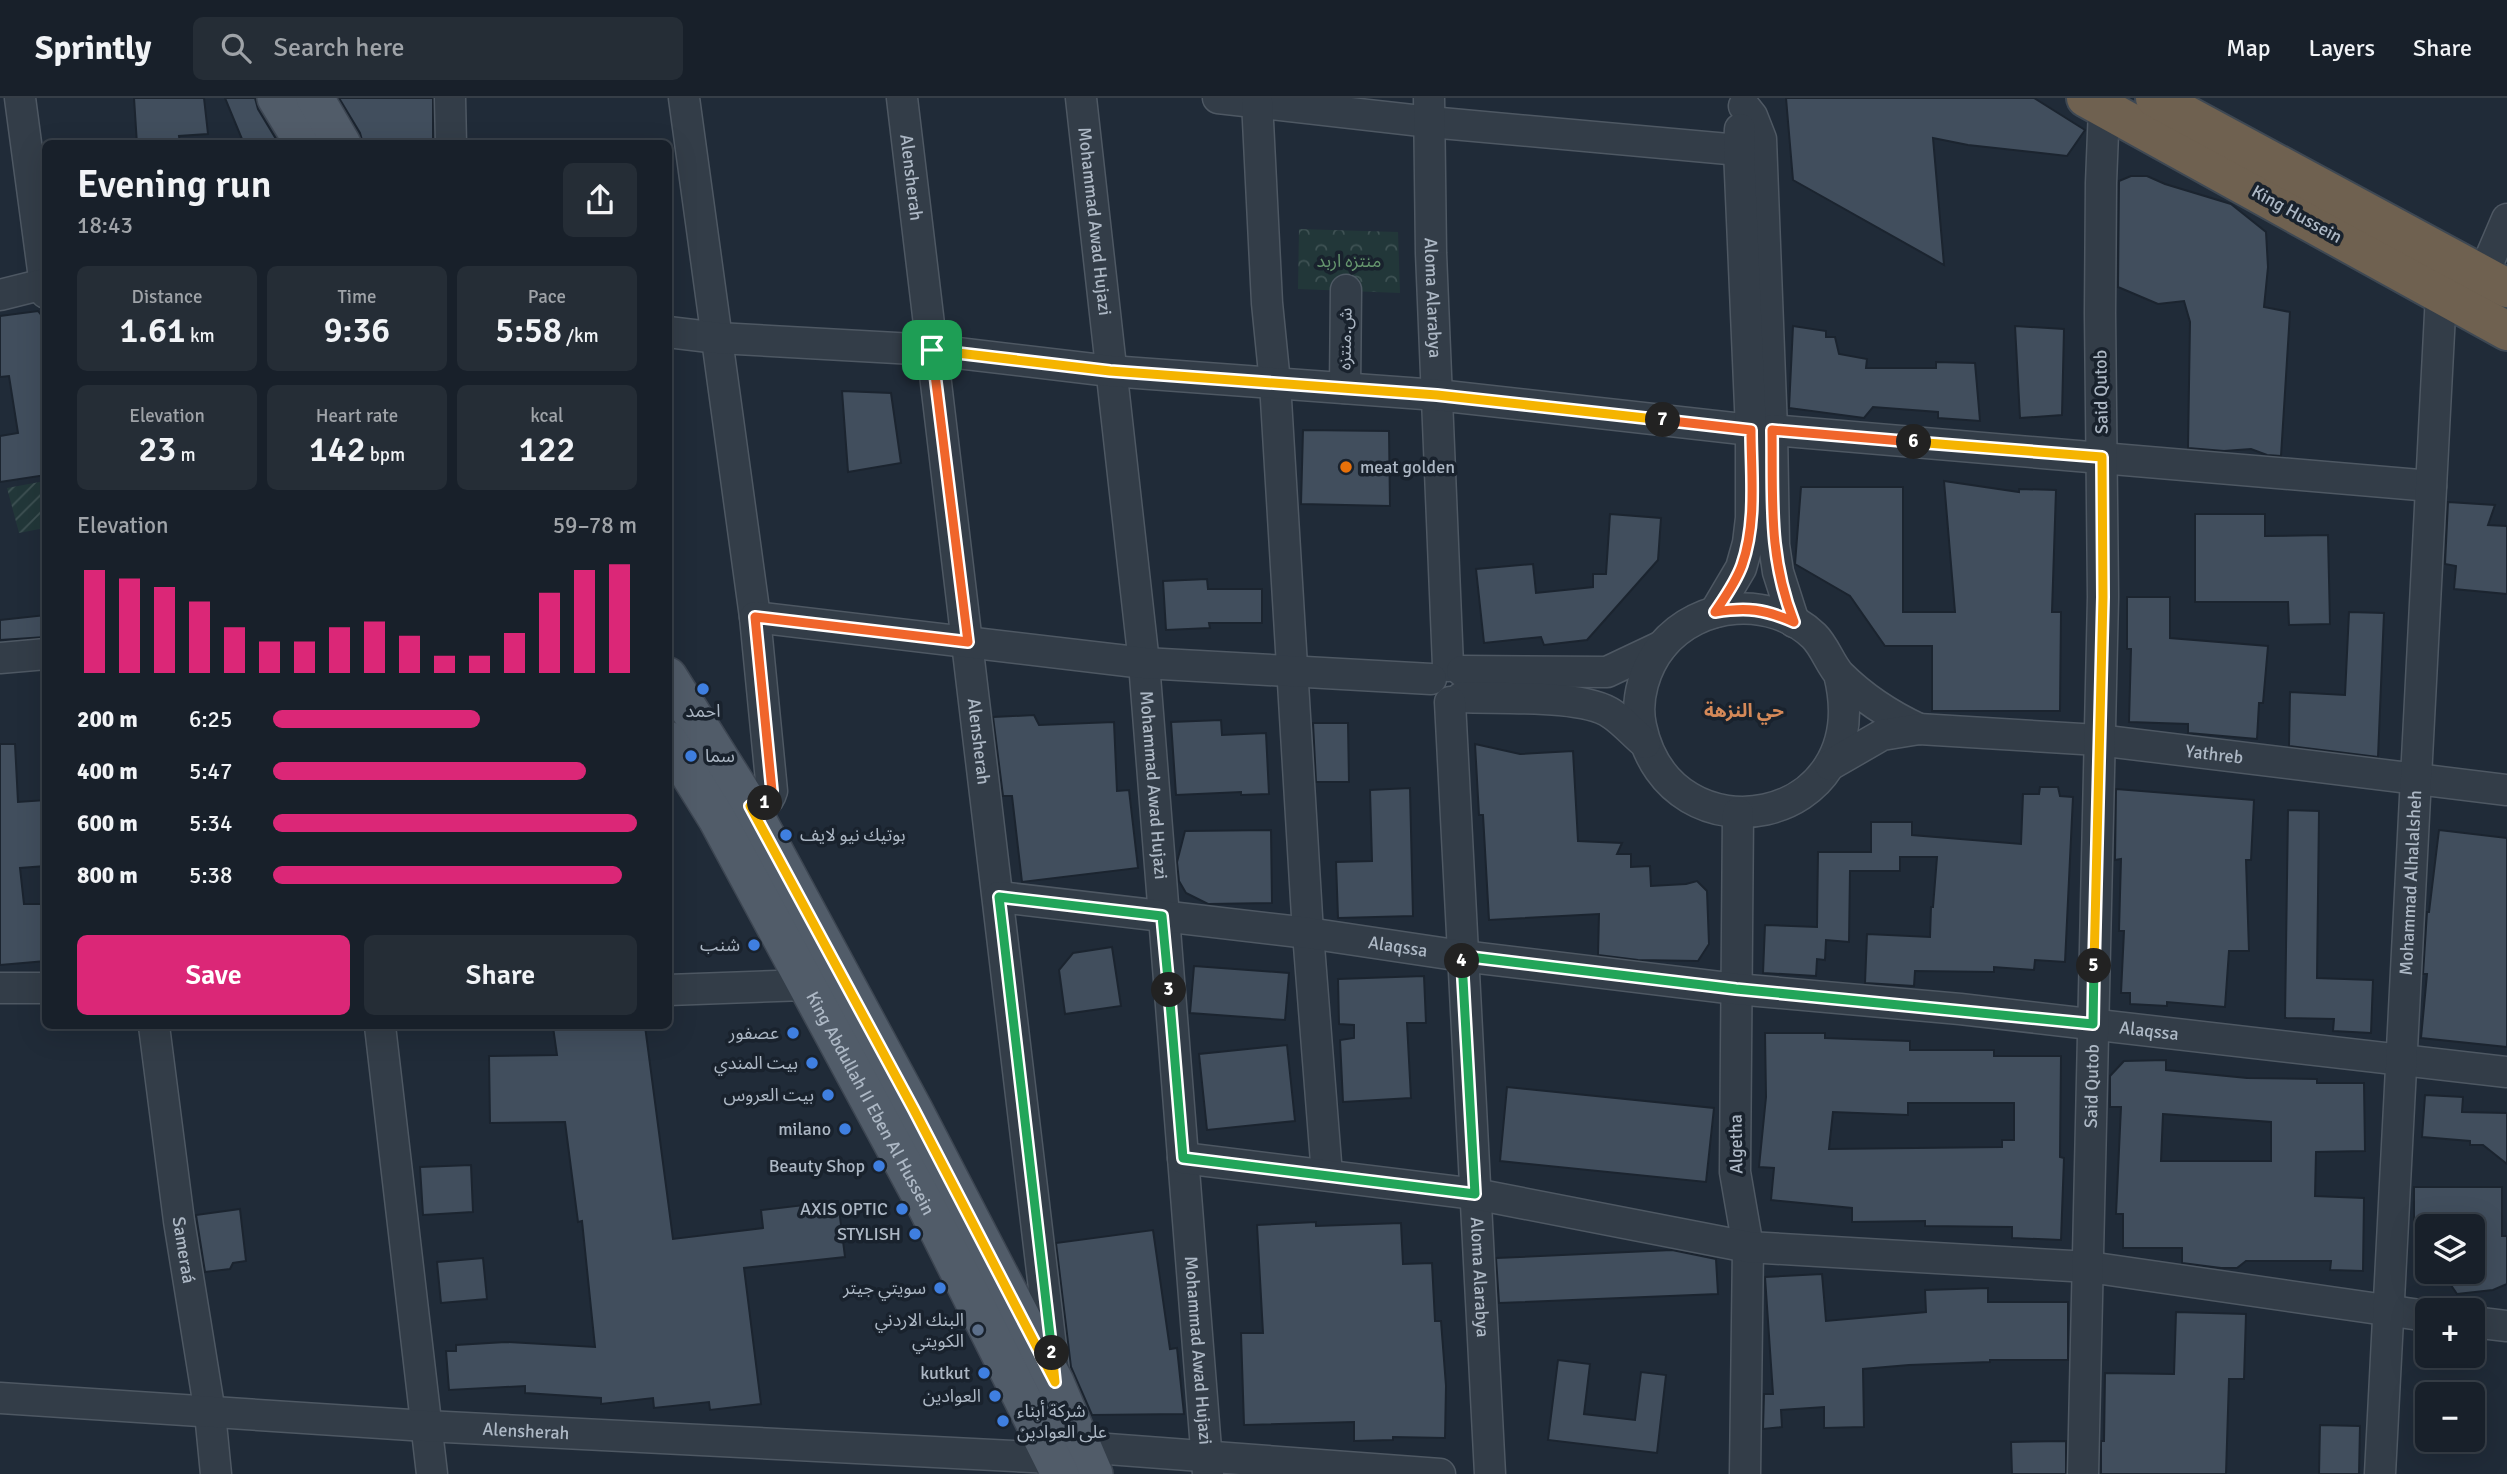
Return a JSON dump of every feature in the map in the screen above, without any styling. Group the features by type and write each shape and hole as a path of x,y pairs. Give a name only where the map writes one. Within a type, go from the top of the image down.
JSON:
{"highway":[{"name":"King Hussein","path":"2155,98 2495,281"},
{"name":"King Hussein","path":"2095,103 2507,331"}],"main road":[{"path":"276,98 302,140"},
{"path":"315,98 340,140"},
{"name":"King Abdullah II Eben Al Hussein","path":"672,682 750,806 914,1110 1055,1382 1072,1463"},
{"name":"King Abdullah II Eben Al Hussein","path":"672,746 717,819 925,1204 1072,1463"}],"street":[{"path":"20,98 42,265"},
{"path":"450,98 451,140"},
{"path":"684,98 755,617 772,791 763,805 750,806"},
{"name":"Alensherah","path":"902,98 1055,1382"},
{"name":"Mohammad Awad Hujazi","path":"1081,98 1144,663 1207,1466"},
{"path":"1218,98 1429,110 1750,151"},
{"path":"1257,101 1267,303 1275,383 1308,933 1327,1175"},
{"path":"1744,102 1750,151 1762,430 1774,545 1781,584 1794,622"},
{"name":"Said Qutob","path":"2083,1474 2103,597 2101,235 2095,103"},
{"name":"Aloma Alarabya","path":"1429,110 1437,395 1462,956 1490,1474"},
{"path":"2495,281 2507,219"},
{"name":"Mohammad Alhalalsheh","path":"2380,1474 2440,293 2445,254"},
{"path":"0,295 42,288"},
{"name":"ش.منتزه","path":"1345,388 1346,290"},
{"path":"672,332 718,338 932,350 1110,371 1437,395 1762,430 2431,485"},
{"path":"1715,612 1741,568 1748,543 1762,430"},
{"path":"755,617 1144,663 1451,683 1588,704 1611,713 1644,743 1665,779 1698,803 1738,813 1765,811 1790,802 1813,786 1830,765 1840,744 1845,720 1845,697 1839,674 1828,653 1813,635 1794,622 1769,611 1742,608 1715,612 1695,619 1677,631 1662,646 1648,668 1641,692 1639,718 1644,743"},
{"path":"1451,683 1607,672 1662,646"},
{"path":"0,657 42,654"},
{"path":"1839,674 1896,718 1919,729"},
{"path":"1830,765 1882,735 1919,729"},
{"name":"Yathreb","path":"1919,729 2098,740 2507,790"},
{"name":"Algetha","path":"1738,813 1735,1172 1748,1247 1745,1474"},
{"name":"Alaqssa","path":"999,897 1308,933 1462,956 1736,989 2093,1024 2507,1072"},
{"path":"672,990 806,985"},
{"path":"0,988 42,988"},
{"name":"Sameraá","path":"154,1029 178,1221 210,1413 216,1474"},
{"path":"380,1029 432,1474"},
{"path":"1183,1158 1475,1194 1748,1247 2089,1267 2415,1314"},
{"path":"2485,1323 2507,1326"},
{"name":"Alensherah","path":"0,1398 210,1413 1072,1463 1440,1474"}],"green space":[{"name":"منتزه اربد","path":"1299,229 1398,232 1400,293 1298,289"},
{"path":"42,482 42,529 19,533 7,488"}],"building":[{"path":"134,98 204,98 208,134 179,136 180,140 137,140"},
{"path":"225,98 255,98 258,109 277,140 242,140"},
{"path":"339,98 433,98 433,140 362,140"},
{"path":"1786,98 2034,98 2085,130 2067,156 1968,145 1933,138 1944,265 1793,180"},
{"path":"2131,176 2147,176 2231,204 2266,232 2268,267 2264,307 2290,312 2281,456 2267,455 2251,449 2224,451 2188,448 2190,322 2184,301 2158,304 2118,287 2119,181"},
{"path":"38,311 42,316 42,476 0,482 0,436 18,433 9,376 0,377 0,316"},
{"path":"1793,326 1826,331 1826,337 1835,337 1839,354 1867,359 1866,368 1936,368 1936,362 1975,363 1980,421 1938,418 1938,412 1873,407 1864,418 1789,408"},
{"path":"2015,326 2064,329 2062,415 2020,418"},
{"path":"842,391 891,393 901,463 848,472"},
{"name":"meat golden","path":"1303,430 1389,431 1390,506 1301,504"},
{"path":"1944,481 2019,492 2019,489 2056,490 2052,612 2061,612 2060,711 1932,711 1932,646 1885,646 1850,596 1795,564 1801,487 1903,487 1903,612 1955,612"},
{"path":"2448,502 2495,505 2488,525 2507,526 2507,594 2454,589 2456,566 2445,564"},
{"path":"1610,514 1661,518 1658,560 1587,640 1544,645 1541,637 1484,643 1476,569 1533,564 1536,593 1593,587 1593,574 1606,574"},
{"path":"2195,514 2265,514 2265,536 2328,535 2330,624 2289,625 2288,602 2195,602"},
{"path":"1207,579 1208,589 1262,589 1262,623 1209,623 1210,628 1166,630 1163,581"},
{"path":"2127,597 2170,597 2170,638 2268,646 2263,703 2259,703 2257,739 2188,733 2188,724 2129,722 2131,649 2127,649"},
{"path":"2349,612 2384,613 2378,757 2289,746 2290,692 2345,695"},
{"path":"42,615 42,637 0,640 0,620"},
{"path":"1034,715 1039,725 1114,722 1117,791 1129,790 1138,868 1022,882 1012,796 1003,796 993,717"},
{"path":"1221,720 1222,735 1266,733 1269,794 1241,795 1241,792 1176,795 1171,722"},
{"path":"1313,723 1348,723 1349,782 1316,782"},
{"path":"0,744 15,744 18,802 42,800 42,866 20,868 24,904 42,904 42,961 0,965"},
{"path":"1475,744 1520,754 1573,751 1578,841 1622,843 1617,854 1631,854 1631,867 1650,866 1651,886 1697,881 1707,891 1709,944 1698,961 1638,960 1598,955 1599,914 1489,920 1483,815 1479,815"},
{"path":"2040,787 2058,787 2060,796 2073,797 2065,962 2035,960 2034,970 1994,967 1994,972 1915,971 1914,986 1865,983 1867,934 1930,937 1937,857 1900,857 1900,871 1850,871 1849,942 1826,940 1825,960 1817,959 1816,976 1763,973 1765,925 1817,927 1818,852 1871,852 1871,822 1912,822 1912,835 2021,844 2023,794 2039,794"},
{"path":"1410,788 1413,916 1338,918 1336,862 1372,861 1370,790"},
{"path":"2116,789 2254,800 2251,860 2246,860 2249,951 2229,951 2225,1007 2167,1002 2167,1006 2130,1004 2130,993 2121,993 2124,931 2119,931 2121,859 2115,860"},
{"path":"2288,810 2319,811 2317,978 2373,980 2371,1033 2333,1031 2334,1019 2285,1018"},
{"path":"1271,830 1272,903 1208,904 1186,893 1179,881 1177,862 1185,831"},
{"path":"2439,830 2507,838 2507,1047 2421,1038 2427,974 2423,974 2427,912"},
{"path":"1112,947 1121,1006 1065,1014 1059,970 1073,953"},
{"path":"1194,966 1289,973 1285,1020 1190,1013"},
{"path":"1424,976 1426,1023 1407,1023 1411,1098 1343,1102 1340,1040 1354,1038 1354,1025 1339,1024 1338,979"},
{"path":"553,1029 645,1029 673,1239 763,1228 761,1210 838,1201 845,1257 744,1268 761,1404 710,1410 709,1402 654,1408 653,1398 601,1404 601,1398 525,1393 525,1386 449,1390 446,1351 456,1351 456,1345 506,1342 595,1347 582,1221 578,1222 565,1122 490,1123 489,1056 557,1055"},
{"path":"1765,1033 1825,1033 1825,1038 1910,1041 1910,1050 1994,1050 1994,1056 2061,1056 2060,1157 2064,1158 2061,1240 2012,1238 2012,1227 1925,1226 1925,1221 1852,1222 1852,1208 1771,1200 1774,1168 1759,1167 1766,1097","holes":["1908,1103 2014,1103 2014,1140 2002,1140 2002,1147 1829,1149 1833,1112 1908,1115"]},
{"path":"1287,1045 1295,1121 1207,1130 1199,1054"},
{"path":"2166,1060 2166,1070 2247,1078 2364,1083 2365,1151 2316,1152 2315,1196 2364,1198 2363,1271 2330,1270 2331,1261 2246,1261 2237,1268 2221,1268 2182,1263 2182,1248 2123,1248 2123,1214 2116,1214 2121,1107 2110,1107 2110,1076 2124,1061","holes":["2163,1114 2271,1122 2271,1161 2161,1161"]},
{"path":"1507,1087 1714,1108 1706,1182 1500,1161"},
{"path":"2425,1095 2463,1097 2462,1112 2507,1113 2507,1164 2483,1145 2470,1145 2470,1141 2422,1137"},
{"path":"471,1165 473,1212 423,1215 420,1167"},
{"path":"2414,1187 2502,1187 2502,1236 2507,1236 2507,1284 2493,1290 2457,1294 2450,1284 2485,1284 2485,1214 2415,1214 2414,1227"},
{"path":"240,1209 246,1261 233,1263 230,1269 205,1272 196,1215"},
{"path":"1316,1222 1316,1226 1401,1223 1403,1264 1432,1263 1435,1321 1441,1321 1446,1386 1445,1438 1393,1437 1393,1440 1354,1441 1354,1422 1244,1425 1241,1333 1263,1333 1257,1225"},
{"path":"1153,1230 1170,1349 1177,1348 1184,1414 1092,1415 1071,1367 1056,1243"},
{"path":"1672,1250 1716,1259 1718,1294 1499,1303 1496,1258"},
{"path":"483,1258 487,1299 441,1303 437,1262"},
{"path":"1822,1274 1826,1321 1926,1312 1925,1290 1988,1288 1988,1302 2068,1302 2068,1360 1990,1360 1863,1369 1864,1427 1824,1428 1824,1407 1781,1410 1782,1427 1763,1429 1764,1394 1773,1394 1765,1277"},
{"path":"2176,1312 2246,1314 2244,1379 2229,1379 2226,1474 2101,1474 2105,1373 2174,1374"},
{"path":"1558,1360 1590,1364 1584,1414 1635,1420 1641,1372 1666,1375 1657,1453 1548,1440"},
{"path":"2320,1425 2360,1426 2359,1474 2319,1474"},
{"path":"2066,1441 2066,1474 2012,1474 2011,1442"}],"place":[{"name":"meat golden","path":"1346,467"},
{"name":"احمد","path":"703,689"},
{"name":"سما","path":"691,756"},
{"name":"بوتيك نيو لايف","path":"786,835"},
{"name":"شنب","path":"754,945"},
{"name":"عصفور","path":"793,1033"},
{"name":"بيت المندي","path":"812,1063"},
{"name":"بيت العروس","path":"828,1095"},
{"name":"milano","path":"845,1129"},
{"name":"Beauty Shop","path":"879,1166"},
{"name":"AXIS OPTIC","path":"902,1209"},
{"name":"STYLISH","path":"915,1234"},
{"name":"سويتي جيتر","path":"940,1288"},
{"name":"البنك الاردني الكويتي","path":"978,1330"},
{"name":"kutkut","path":"984,1373"},
{"name":"العوادين","path":"995,1396"},
{"name":"شركة أبناء على العوادين","path":"1003,1421"}],"district":[{"name":"حي النزهة","path":"1744,710"}],"route":[{"path":"932,350 1110,371 1437,395 1751,430 1751,518 1748,543 1741,568 1715,612 1742,608 1769,611 1794,622 1784,597 1774,545 1772,430 2102,457 2103,597 2093,1024 1736,989 1462,956 1475,1194 1183,1158 1162,916 999,897 1055,1382 914,1110 750,806 763,805 772,791 755,617 968,642 932,350"}]}
